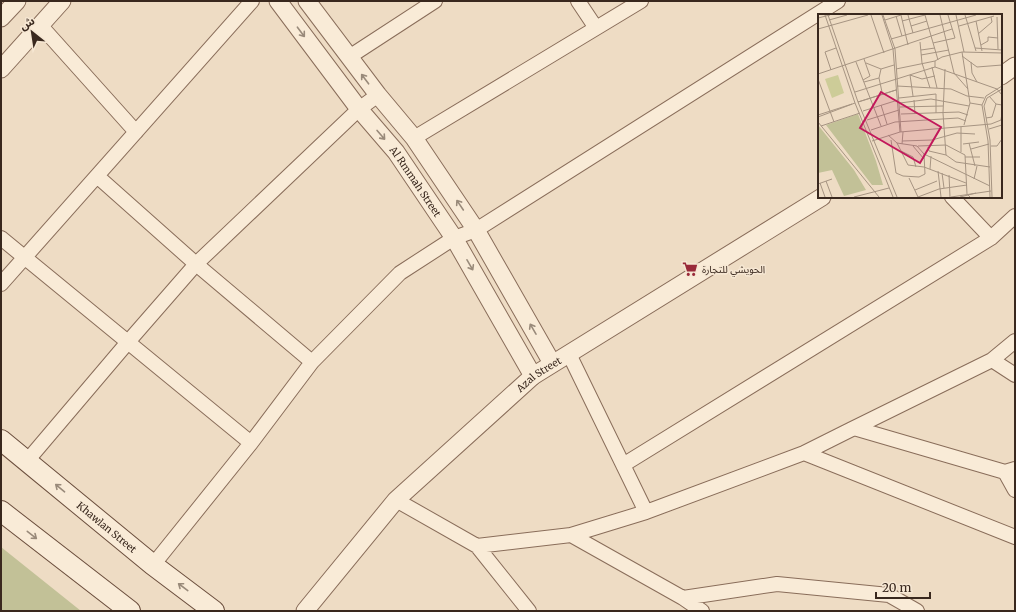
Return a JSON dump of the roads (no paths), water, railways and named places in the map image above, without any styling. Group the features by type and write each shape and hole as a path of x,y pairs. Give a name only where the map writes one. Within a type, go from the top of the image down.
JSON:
{"main road":[{"name":"Khawlan Street","path":"1,440 153,565 214,611"},
{"path":"1,511 130,611"}],"street":[{"path":"1,18 16,1"},
{"path":"1,69 62,1"},
{"path":"1,284 252,1"},
{"name":"Al Rmmah Street","path":"278,1 359,109 396,152 454,238 533,376"},
{"path":"349,57 435,1"},
{"path":"578,1 596,28"},
{"path":"414,138 641,1"},
{"path":"153,565 312,362 400,273 454,238 476,230 838,1"},
{"path":"310,2 378,95 414,138 476,230 552,363"},
{"path":"40,26 136,132"},
{"path":"1002,75 1015,66"},
{"path":"27,461 196,264 359,109 378,95"},
{"path":"97,176 196,264 312,362"},
{"name":"Azal Street","path":"306,611 396,500 533,376 820,198"},
{"path":"953,198 991,238"},
{"path":"623,465 991,238 1015,216"},
{"path":"1,238 250,443"},
{"path":"477,546 571,536 646,512 804,453 992,360 1015,341"},
{"path":"569,354 646,512"},
{"path":"992,360 1015,374"},
{"path":"854,428 1010,470 1015,490"},
{"path":"804,453 1015,537"},
{"path":"396,500 477,546 529,611"},
{"path":"571,536 683,598 702,611"},
{"path":"683,598 777,584 889,595 918,611"}],"place":[{"name":"الحويشي للتجارة","path":"690,269"}]}
